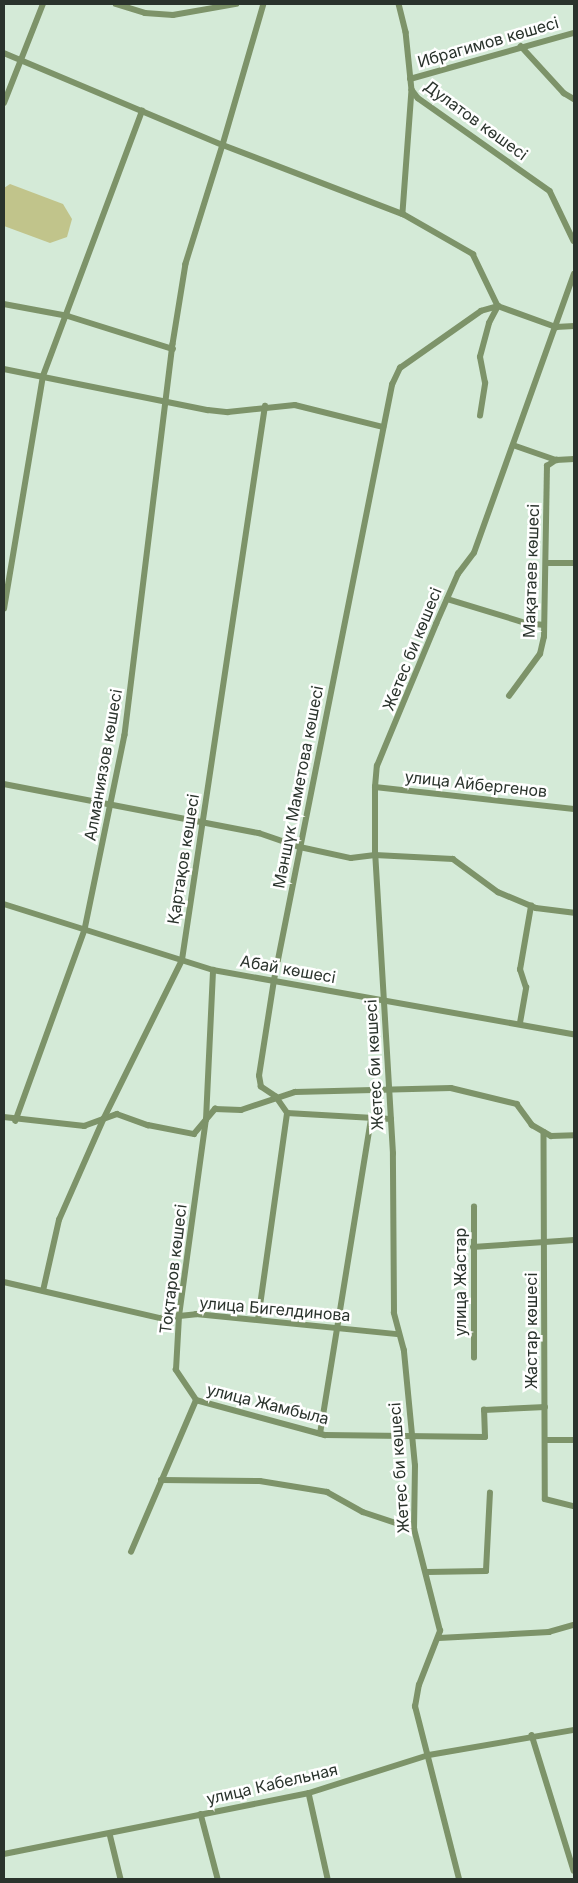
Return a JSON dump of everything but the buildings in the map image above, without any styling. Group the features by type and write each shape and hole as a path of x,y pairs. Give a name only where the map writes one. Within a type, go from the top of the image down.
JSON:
{"street":[{"path":"4,103 43,4"},
{"path":"116,4 145,13 173,15 236,4"},
{"name":"Алманиязов көшесі","path":"16,1121 85,930 124,735 173,349 186,264 264,4"},
{"name":"Дулатов көшесі","path":"400,4 406,32 412,90 418,98 550,191 574,241"},
{"name":"Ибрагимов көшесі","path":"410,79 520,46 574,33"},
{"path":"520,46 564,93 574,99"},
{"path":"4,53 223,145 403,214 473,254 498,306 556,327 574,326"},
{"path":"403,214 412,90"},
{"path":"4,609 43,376 68,316 142,111"},
{"name":"Жетес би көшесі","path":"440,1638 427,1572 414,1529 412,1436 404,1352 397,1334 390,1092 375,855 375,788 377,766 447,598 458,574 474,553 574,274"},
{"path":"4,304 68,316 173,349"},
{"path":"480,416 485,383 480,357 489,322 498,306"},
{"name":"Мәншүк Маметова көшесі","path":"287,1113 276,1097 261,1087 259,1076 274,980 394,375 400,368 481,311 498,306"},
{"path":"4,369 167,403 228,412 265,406 295,405 383,427"},
{"name":"Қартақов көшесі","path":"43,1291 59,1220 104,1118 182,960 265,406"},
{"path":"513,445 556,460 574,459"},
{"name":"Мақатаев көшесі","path":"509,696 540,654 544,625 547,466 556,460"},
{"path":"546,564 574,563"},
{"path":"447,598 526,623 544,625"},
{"path":"4,784 203,821 259,833 300,847 351,858 375,855 454,860 498,892 531,906 574,912"},
{"name":"улица Айбергенов","path":"375,788 574,809"},
{"name":"Абай көшесі","path":"4,904 213,970 574,1034"},
{"path":"520,1023 526,988 520,970 531,906"},
{"name":"Тоқтаров көшесі","path":"196,1400 176,1370 179,1316 206,1120 213,970"},
{"path":"4,1117 16,1121 84,1126 117,1114 148,1125 194,1134 215,1109 241,1110 276,1097 310,1090 390,1092 451,1088 517,1104 532,1125 551,1136 574,1135"},
{"path":"258,1320 287,1113 391,1119"},
{"path":"320,1434 371,1119"},
{"name":"Жастар көшесі","path":"544,1132 545,1499 574,1506"},
{"name":"улица Жастар","path":"474,1207 474,1358"},
{"path":"473,1247 574,1240"},
{"name":"улица Бигелдинова","path":"4,1282 160,1318 196,1314 397,1334"},
{"path":"131,1552 196,1400"},
{"name":"улица Жамбыла","path":"196,1400 320,1434 412,1436 485,1437 484,1410 545,1407"},
{"path":"545,1440 574,1440"},
{"path":"161,1480 260,1481 327,1492 363,1512 414,1529"},
{"path":"427,1572 486,1571 490,1493"},
{"path":"459,1879 429,1755 415,1708 420,1685 440,1638 549,1632 574,1625"},
{"name":"улица Кабельная","path":"4,1854 309,1793 429,1755 532,1735 574,1730"},
{"path":"532,1735 574,1871"},
{"path":"309,1793 328,1879"},
{"path":"202,1814 218,1879"},
{"path":"110,1834 121,1879"}],"green space":[{"path":"10,184 63,204 72,219 67,237 50,243 4,226 4,188"}]}
